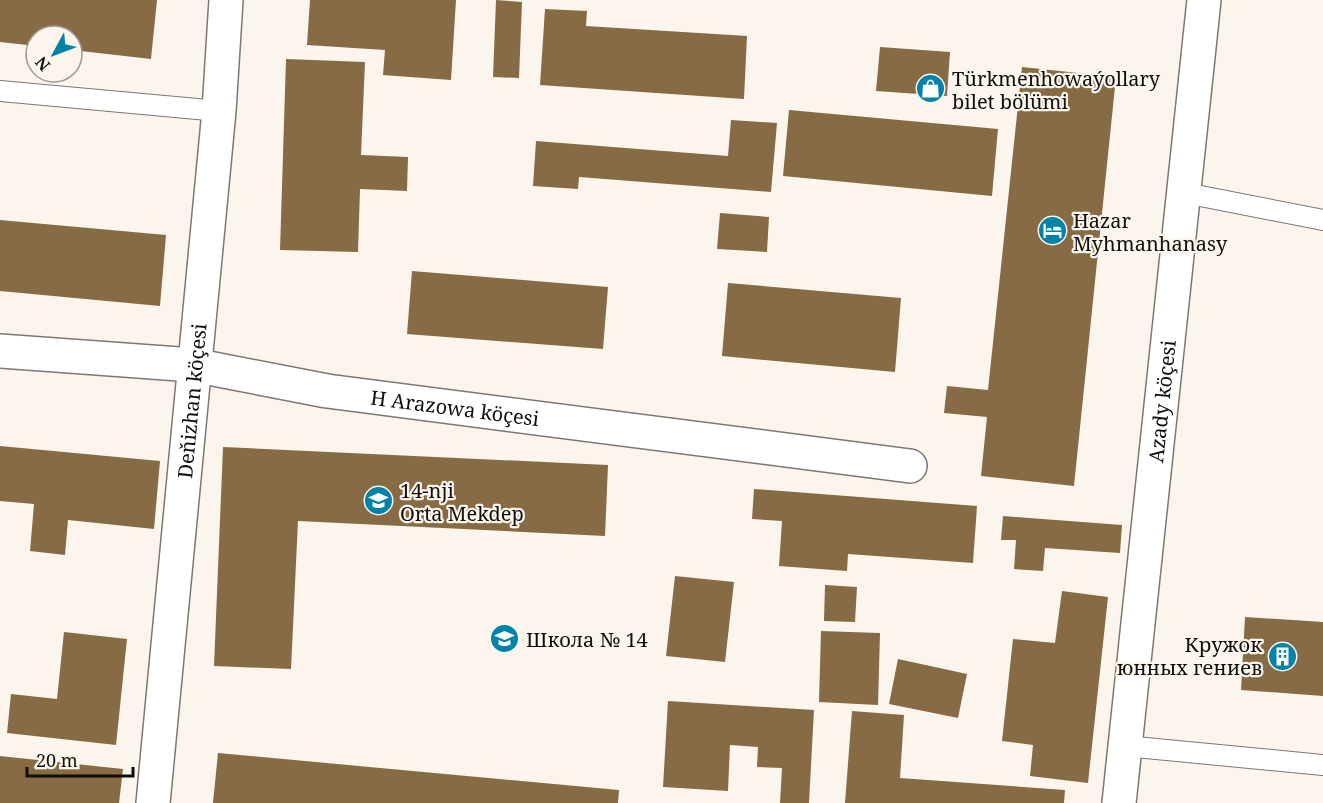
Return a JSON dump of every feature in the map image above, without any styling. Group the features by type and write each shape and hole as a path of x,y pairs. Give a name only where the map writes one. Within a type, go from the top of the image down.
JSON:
{"street":[{"name":"Deňizhan köçesi","path":"153,803 219,111 226,0"},
{"name":"Azady köçesi","path":"1119,803 1185,194 1203,0"},
{"name":"H Arazowa köçesi","path":"0,351 193,365 327,391 910,466"}],"lane":[{"path":"0,91 219,111"},
{"path":"1185,194 1323,220"},
{"path":"1125,746 1323,765"}],"building":[{"path":"0,0 157,0 151,59 84,51 84,24 24,24 24,45 0,42"},
{"path":"310,0 456,0 451,80 383,75 385,50 307,45"},
{"path":"496,0 522,2 519,78 493,77"},
{"path":"545,9 587,11 586,26 747,36 744,99 540,85"},
{"path":"880,47 950,52 947,96 876,91"},
{"path":"286,59 365,62 361,155 408,157 407,191 360,189 358,252 280,250"},
{"name":"Hazar Myhmanhanasy","path":"1022,67 1116,77 1074,486 981,476 987,417 944,413 947,386 988,390"},
{"path":"789,110 998,129 992,196 783,176"},
{"path":"731,120 777,123 771,192 579,177 578,189 533,186 536,141 728,156"},
{"path":"720,213 769,217 767,252 717,249"},
{"path":"0,220 166,235 160,306 0,291"},
{"path":"412,271 608,287 603,349 407,334"},
{"path":"728,283 901,298 895,372 722,356"},
{"path":"0,446 160,461 154,529 68,520 65,555 30,551 34,504 0,501"},
{"path":"223,447 608,465 605,536 298,521 291,669 214,666"},
{"path":"754,489 977,506 973,563 848,554 847,571 779,566 782,521 752,519"},
{"path":"1003,516 1122,525 1120,553 1045,548 1043,571 1014,569 1016,540 1001,540"},
{"path":"675,576 734,582 725,662 666,656"},
{"path":"825,585 857,587 855,622 824,621"},
{"path":"1062,591 1108,597 1088,783 1030,776 1033,745 1002,741 1013,639 1055,643"},
{"name":"Кружок юнных гениев","path":"1245,617 1323,622 1323,696 1241,690"},
{"path":"821,631 880,633 878,705 819,702"},
{"path":"64,632 127,639 116,745 7,733 11,694 57,699"},
{"path":"898,659 967,674 958,718 889,704"},
{"path":"668,701 814,710 809,803 780,803 782,768 757,767 758,747 730,745 728,791 663,787"},
{"path":"852,711 904,715 900,778 1065,790 1064,803 845,803"},
{"path":"218,753 619,790 618,803 213,803"},
{"path":"0,756 123,769 119,803 0,803"}],"place":[{"name":"Türkmenhowaýollary bilet bölümi","path":"931,89"},
{"name":"Hazar Myhmanhanasy","path":"1052,231"},
{"name":"14-nji Orta Mekdep","path":"379,501"},
{"name":"Школа № 14","path":"505,639"},
{"name":"Кружок юнных гениев","path":"1283,656"}]}
